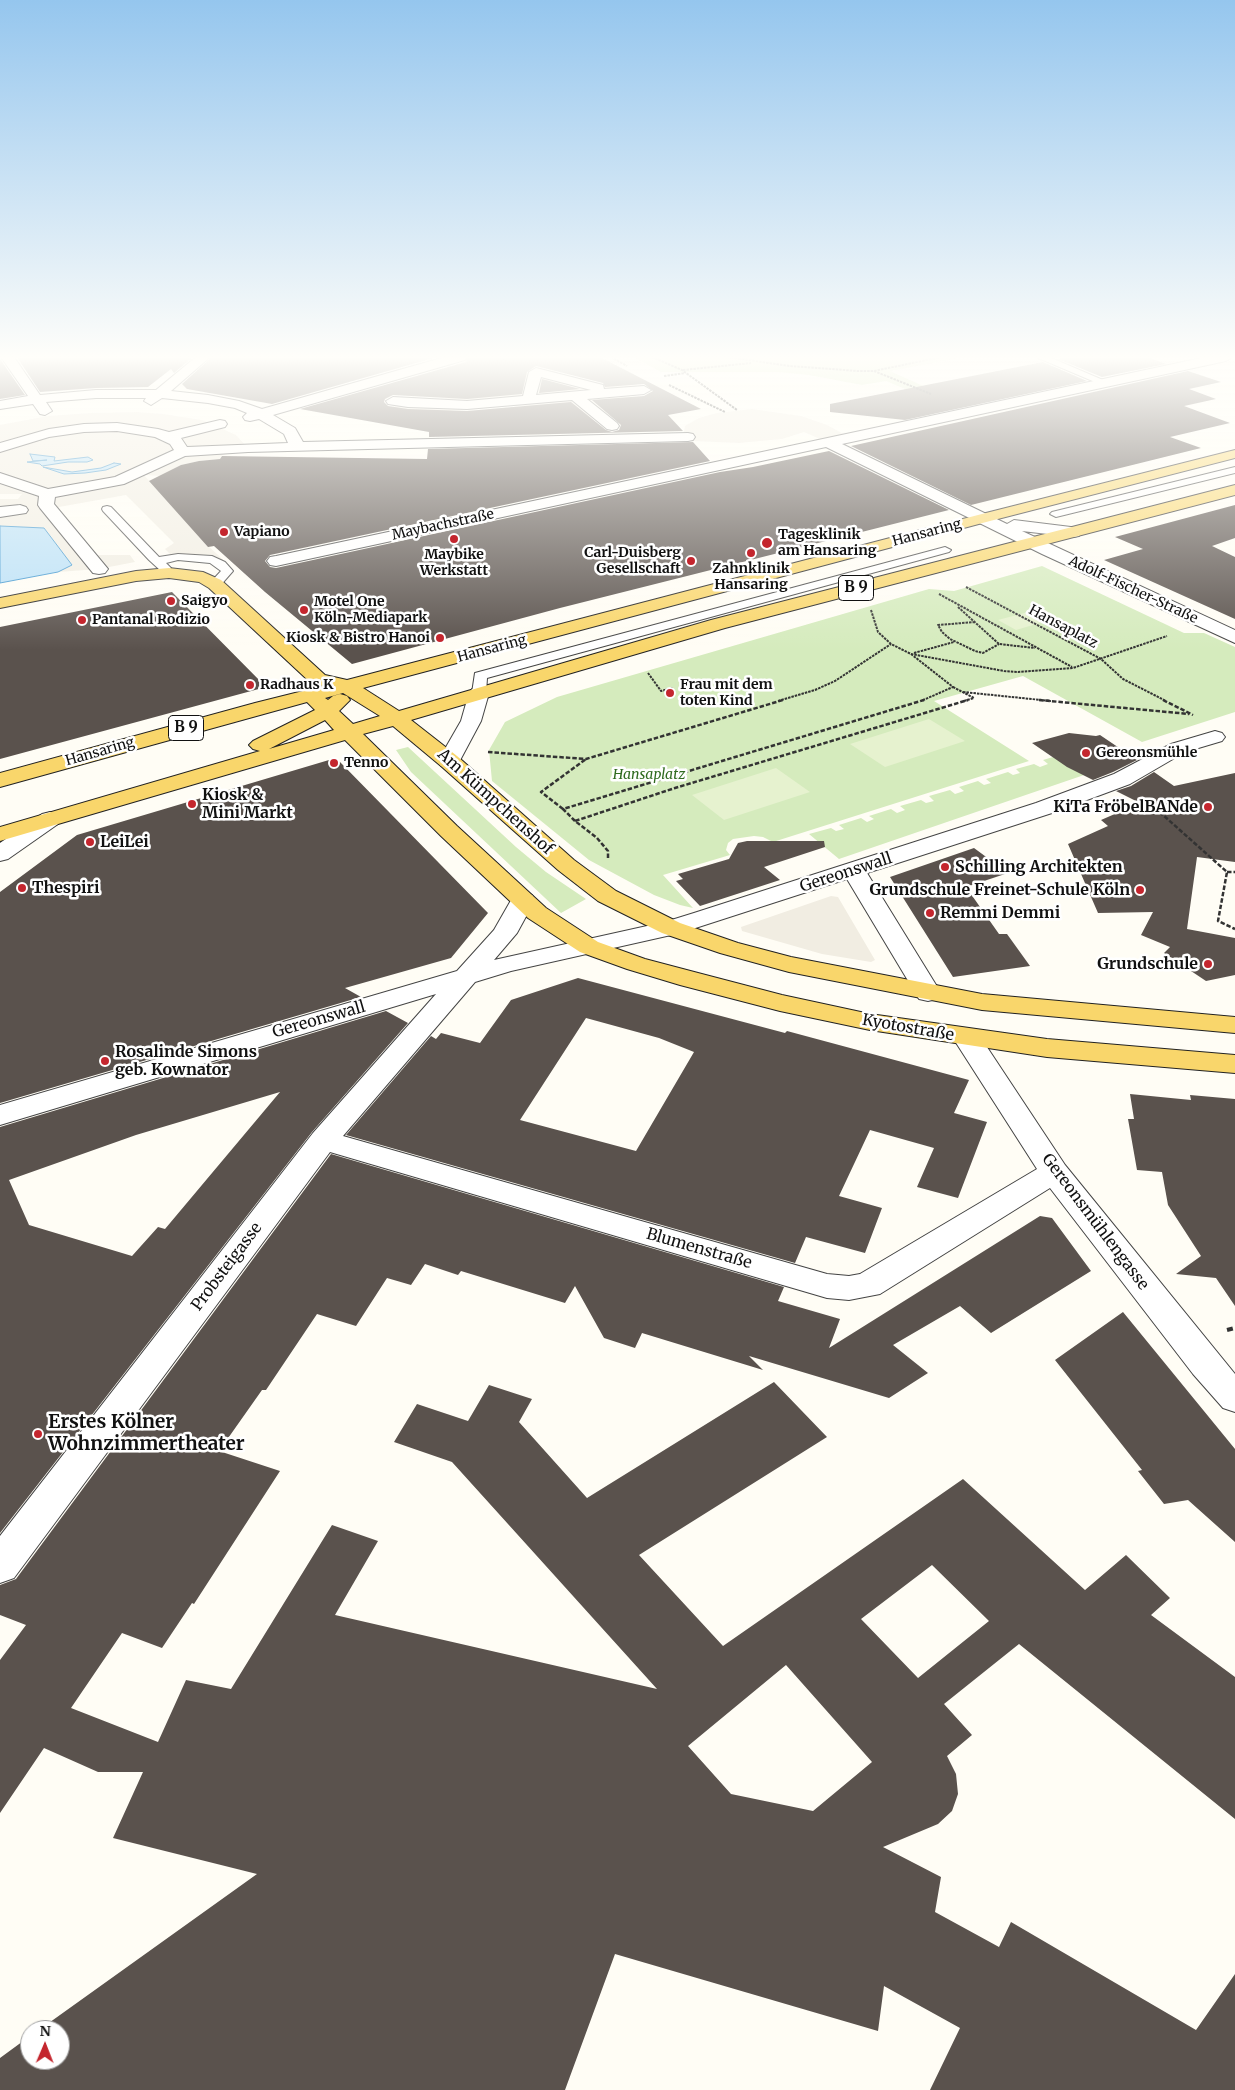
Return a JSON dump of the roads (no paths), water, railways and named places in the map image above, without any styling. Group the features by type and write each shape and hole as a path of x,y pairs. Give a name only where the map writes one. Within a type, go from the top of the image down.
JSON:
{"main road":[{"name":"Hansaring","path":"0,780 314,687 357,686 1233,455"},
{"name":"Hansaring","path":"0,834 718,624 1235,490"},
{"path":"0,603 136,576 162,567 203,577 214,584 314,687 328,711 449,831 552,925 589,947"},
{"path":"350,732 345,714 346,701 357,686"},
{"name":"B 9","path":"154,788 271,740 328,711 357,686"},
{"name":"Am Kümpchenshof","path":"357,686 450,760 566,865 607,896 642,915 672,928"},
{"path":"672,928 729,948 788,964 928,993 982,1002 1062,1011 1235,1025"},
{"name":"Kyotostraße","path":"589,947 636,964 780,1003 870,1022 967,1038 1047,1048 1235,1064"}],"street":[{"path":"0,512 24,509 47,500 119,481 176,455"},
{"name":"Maybachstraße","path":"276,560 774,455"},
{"path":"853,455 1032,542"},
{"path":"0,478 47,500 99,569"},
{"name":"Hansaring","path":"988,520 1073,532"},
{"name":"Adolf-Fischer-Straße","path":"1032,542 1235,637"},
{"path":"450,760 471,721 479,693"},
{"name":"Gereonswall","path":"0,1115 465,976 505,965 672,928 1044,808 1122,779 1178,748 1215,737"},
{"path":"0,854 50,819"},
{"path":"853,870 928,993"},
{"path":"465,976 504,933 523,900"},
{"name":"Probsteigasse","path":"0,1566 323,1140 465,976"},
{"name":"Gereonsmühlengasse","path":"967,1038 1054,1172 1205,1364 1235,1398"},
{"name":"Blumenstraße","path":"323,1140 827,1286 849,1288 868,1285 1054,1172"}],"lane":[{"path":"1056,514 1235,470"},
{"path":"1063,498 1092,505"},
{"path":"107,509 162,567"},
{"path":"479,693 480,676 945,550"},
{"path":"905,560 924,570"}],"water":[{"path":"30,455 55,457 54,461 88,457 93,460 42,466 27,462 47,460 33,461"},
{"path":"114,463 121,464 106,470 85,473 64,474 43,467 72,472 101,468"},
{"path":"0,526 44,528 72,565 58,572 0,583"}],"place":[{"name":"Vapiano","path":"224,532"},
{"name":"Maybike Werkstatt","path":"454,539"},
{"name":"Tagesklinik am Hansaring","path":"767,543"},
{"name":"Zahnklinik Hansaring","path":"751,553"},
{"name":"Carl-Duisberg Gesellschaft","path":"691,561"},
{"name":"Saigyo","path":"171,601"},
{"name":"Motel One Köln-Mediapark","path":"304,610"},
{"name":"Pantanal Rodizio","path":"82,620"},
{"name":"Kiosk & Bistro Hanoi","path":"440,638"},
{"name":"Radhaus K","path":"250,685"},
{"name":"Frau mit dem toten Kind","path":"670,693"},
{"name":"Gereonsmühle","path":"1086,753"},
{"name":"Tenno","path":"334,763"},
{"name":"Kiosk & Mini Markt","path":"192,804"},
{"name":"KiTa FröbelBANde","path":"1208,807"},
{"name":"LeiLei","path":"90,842"},
{"name":"Schilling Architekten","path":"945,867"},
{"name":"Thespiri","path":"22,888"},
{"name":"Grundschule Freinet-Schule Köln","path":"1140,890"},
{"name":"Remmi Demmi","path":"930,913"},
{"name":"Grundschule","path":"1208,964"},
{"name":"Rosalinde Simons geb. Kownator","path":"105,1061"},
{"name":"Erstes Kölner Wohnzimmertheater","path":"38,1434"}],"park label":[{"name":"Hansaplatz","path":"649,775"}]}
